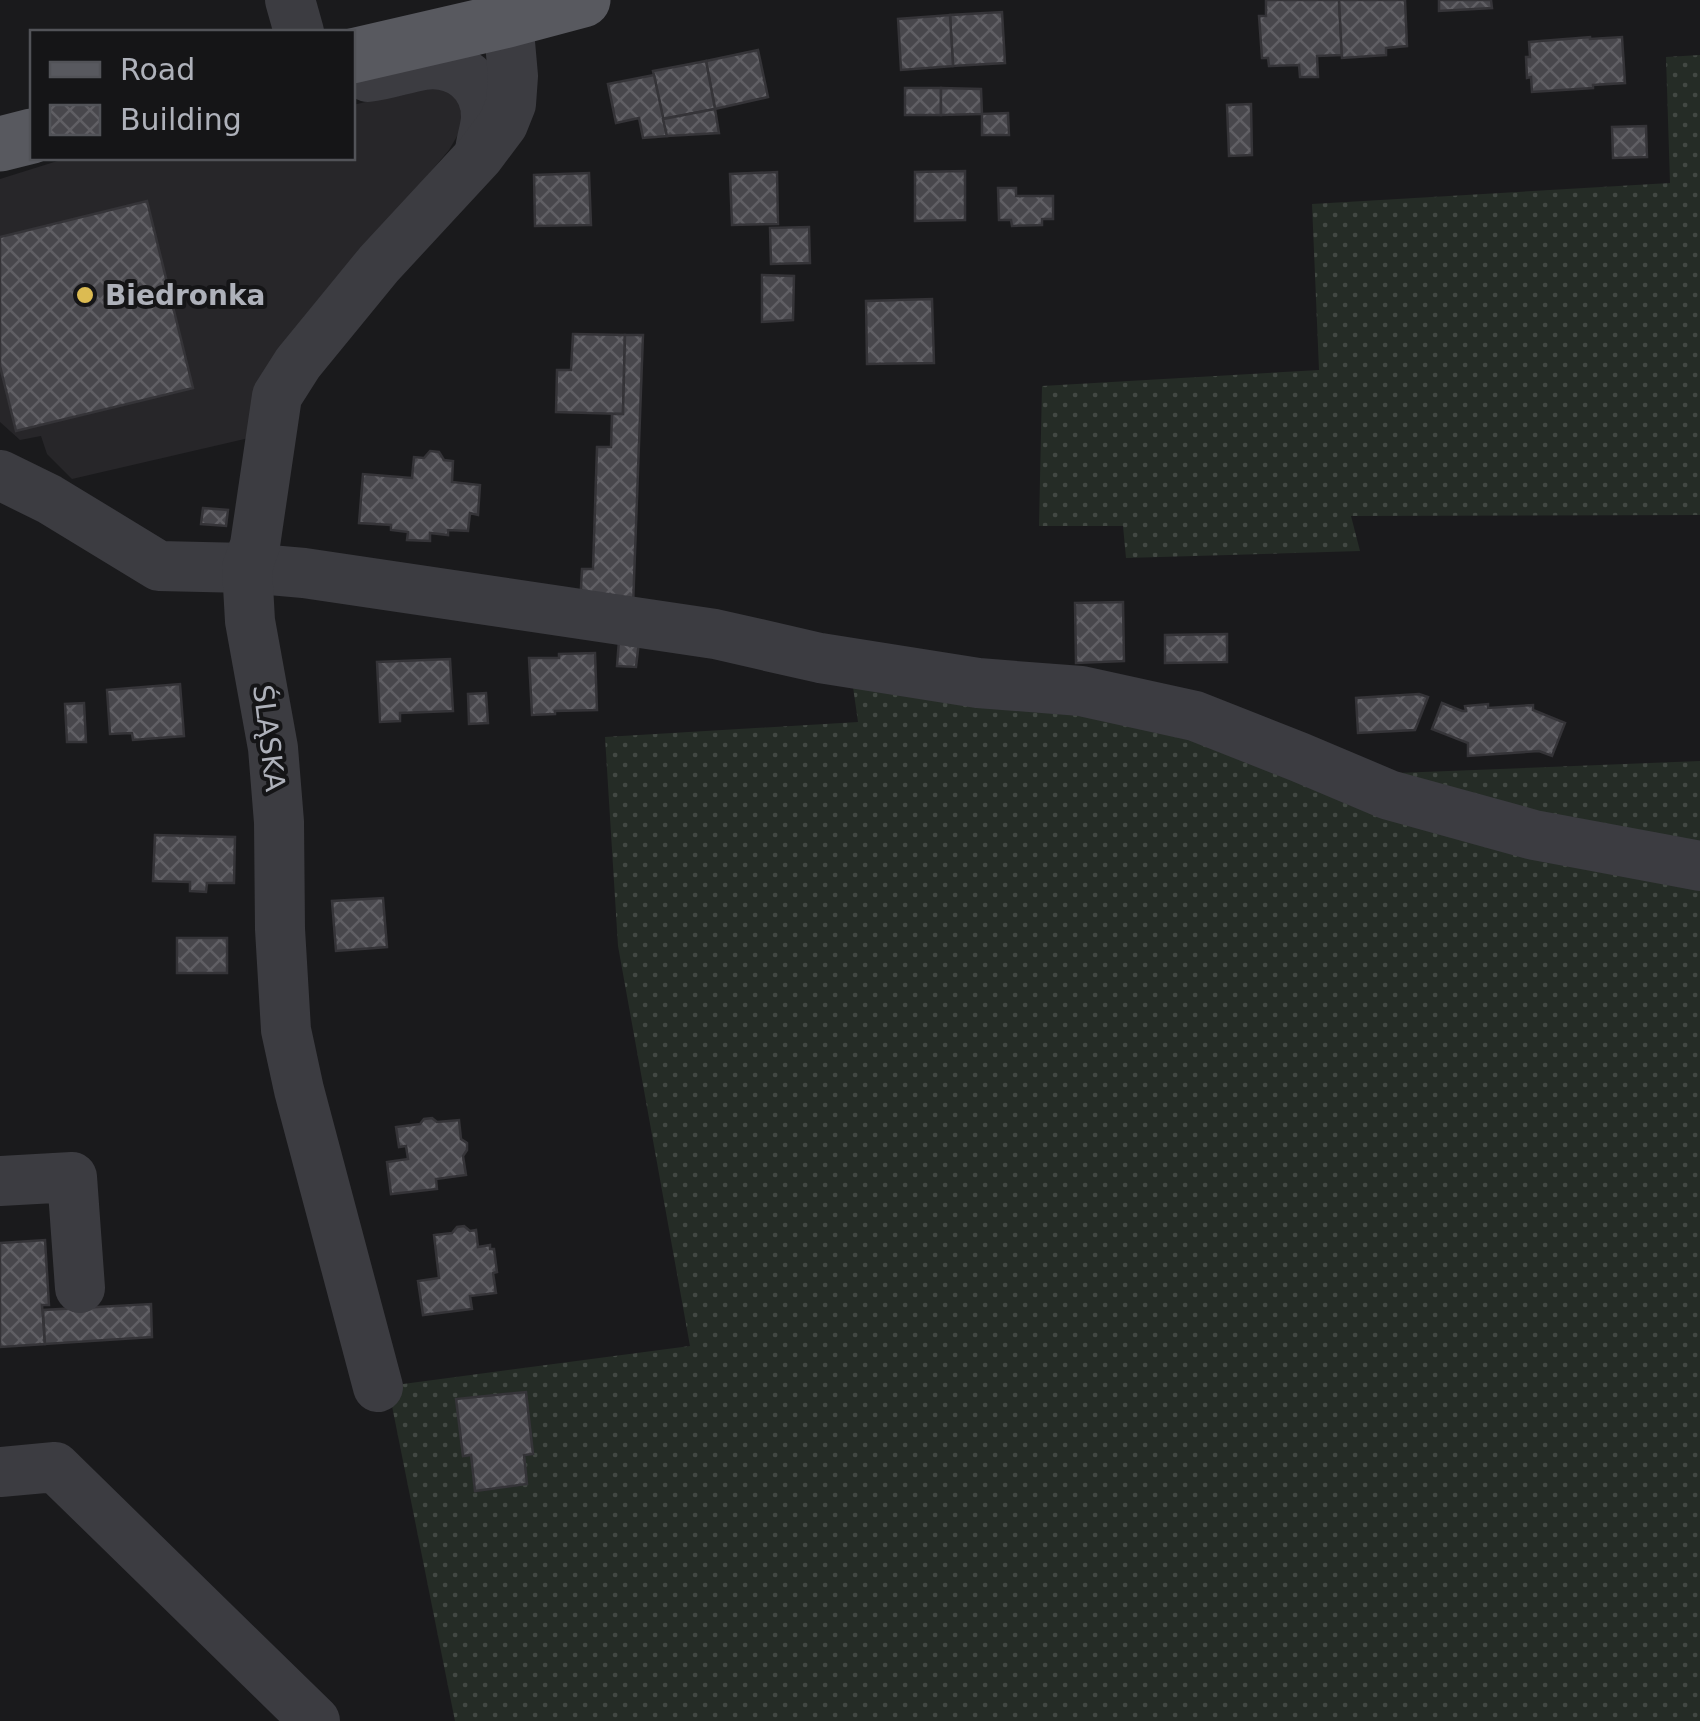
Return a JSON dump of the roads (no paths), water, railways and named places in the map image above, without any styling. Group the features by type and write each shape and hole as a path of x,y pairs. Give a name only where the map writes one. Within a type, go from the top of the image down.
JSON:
{"main road":[{"path":"355,55 584,0"},
{"path":"0,144 30,136"}],"street":[{"path":"290,0 298,30"},
{"name":"ŚLĄSKA","path":"378,1387 286,1030 279,822 272,748 250,621 251,556 277,396 379,264 503,124 511,104 513,76 508,20"},
{"path":"355,75 371,78 426,64 450,66 463,72 472,78 483,101 486,120 478,156"},
{"path":"0,475 49,499 159,566 251,556 324,576 715,634 820,658 978,683 1081,691 1195,716 1388,795 1534,835 1700,866"},
{"path":"0,1181 72,1177 80,1288"},
{"path":"0,1472 54,1468 315,1721"}],"place":[{"name":"Biedronka","path":"85,295"}]}
